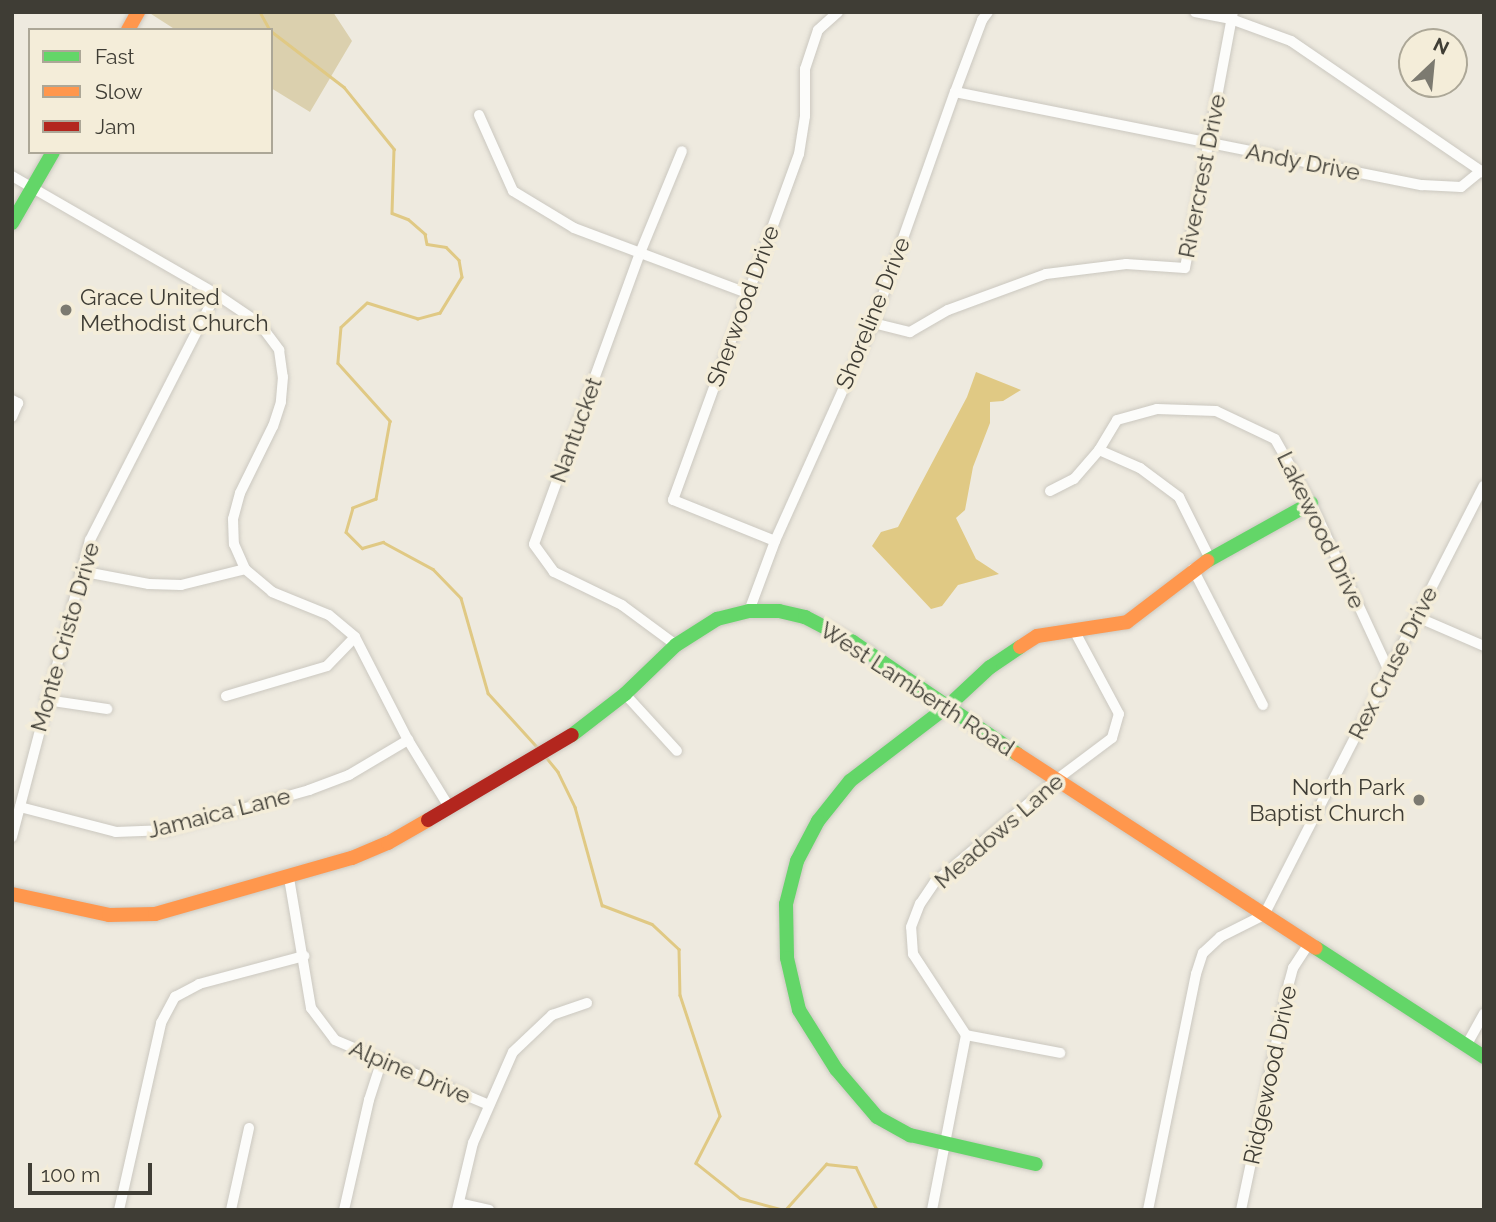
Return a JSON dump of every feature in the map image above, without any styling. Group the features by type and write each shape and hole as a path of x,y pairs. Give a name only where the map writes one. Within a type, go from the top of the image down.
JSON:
{"street":[{"path":"129,28 138,12"},
{"name":"Sherwood Drive","path":"775,541 673,500 799,154 805,116 804,69 818,30 838,12"},
{"name":"Shoreline Drive","path":"749,611 775,541 873,323 955,92 982,20 988,12"},
{"path":"1195,12 1232,16 1291,41 1482,172"},
{"name":"Rivercrest Drive","path":"873,323 910,332 948,310 1046,274 1126,264 1185,268 1232,16"},
{"name":"Andy Drive","path":"955,92 1210,145 1422,185 1461,187 1482,172"},
{"path":"479,115 513,191 574,228 747,293"},
{"name":"Nantucket","path":"676,645 622,605 554,572 534,544 640,253 682,151"},
{"path":"12,223 52,154"},
{"path":"12,176 259,323 279,350 283,377 281,402 273,426 240,493 233,519 234,544 245,569 272,592 329,615 355,637 408,740 449,807"},
{"name":"Monte Cristo Drive","path":"12,838 90,540 216,295"},
{"path":"12,400 18,403 12,417"},
{"name":"Lakewood Drive","path":"1050,491 1074,479 1099,450 1118,420 1157,409 1216,411 1275,439 1311,503 1389,671"},
{"path":"1099,450 1140,468 1180,497 1210,559"},
{"name":"Rex Cruse Drive","path":"1264,915 1484,486"},
{"path":"1037,1164 910,1135 877,1117 836,1069 799,1010 787,958 786,914 797,861 818,821 850,781 947,706 990,667 1037,636 1127,622 1193,569 1311,503"},
{"path":"80,571 149,584 181,585 245,569"},
{"path":"1193,569 1263,705"},
{"name":"West Lamberth Road","path":"12,894 109,915 155,914 289,878 388,843 576,733 625,694 676,645 717,619 749,611 779,611 805,617 853,642 1056,780 1484,1057"},
{"path":"1417,617 1484,646"},
{"name":"Meadows Lane","path":"966,1035 914,954 912,927 920,904 935,882 1056,780 1112,738 1119,714 1074,631"},
{"path":"226,696 327,666 355,637"},
{"path":"625,694 677,751"},
{"path":"46,700 107,709"},
{"name":"Jamaica Lane","path":"20,807 116,832 167,830 309,790 349,775 408,740"},
{"name":"Alpine Drive","path":"289,878 311,1008 335,1040 489,1105"},
{"path":"1148,1210 1196,974 1203,953 1220,937 1264,915"},
{"name":"Ridgewood Drive","path":"1241,1210 1289,983 1293,968 1308,945"},
{"path":"119,1210 161,1023 175,997 199,984 304,956"},
{"path":"489,1210 458,1206 473,1143 513,1052 552,1015 587,1003"},
{"path":"1466,1046 1484,1014"},
{"path":"932,1210 966,1035 1060,1053"},
{"path":"344,1210 369,1100 382,1060"},
{"path":"231,1210 249,1128"}],"shaded area":[{"path":"148,12 333,12 352,41 310,112 273,89 273,28 173,28"},
{"path":"976,372 1021,390 1003,401 990,402 990,423 973,467 965,510 956,518 976,559 999,574 958,585 942,606 931,609 872,546 881,532 898,527 967,397"}],"waterway":[{"path":"260,12 269,28"},
{"path":"273,33 344,87 394,149 392,213 408,219 425,234 427,244 446,247 459,260 462,277 440,313 418,319 367,303 341,327 338,363 390,421 376,499 353,508 346,532 362,548 383,542 433,569 461,598 488,693 539,749"},
{"path":"546,757 558,772 575,807 602,905 652,924 679,949 680,995 720,1116 696,1163 740,1198 784,1210"},
{"path":"785,1210 826,1164 856,1167 876,1208 874,1210"}],"traffic: fast":[{"path":"12,223 52,154"},
{"path":"1207,561 1311,503"},
{"path":"572,735 625,694 676,645 717,619 749,611 779,611 805,617 853,642 1017,754"},
{"path":"1020,647 990,667 948,706 850,781 818,821 797,861 786,904 787,958 799,1010 836,1069 877,1117 910,1135 1036,1164"},
{"path":"1316,948 1484,1057"}],"traffic: slow":[{"path":"129,28 138,12"},
{"path":"1020,647 1037,636 1127,622 1207,561"},
{"path":"1017,754 1316,948"},
{"path":"12,894 109,915 155,914 352,858 388,843 428,820"}],"traffic: jam":[{"path":"428,820 572,735"}],"place":[{"name":"Grace United Methodist Church","path":"66,310"},
{"name":"North Park Baptist Church","path":"1419,800"}]}
